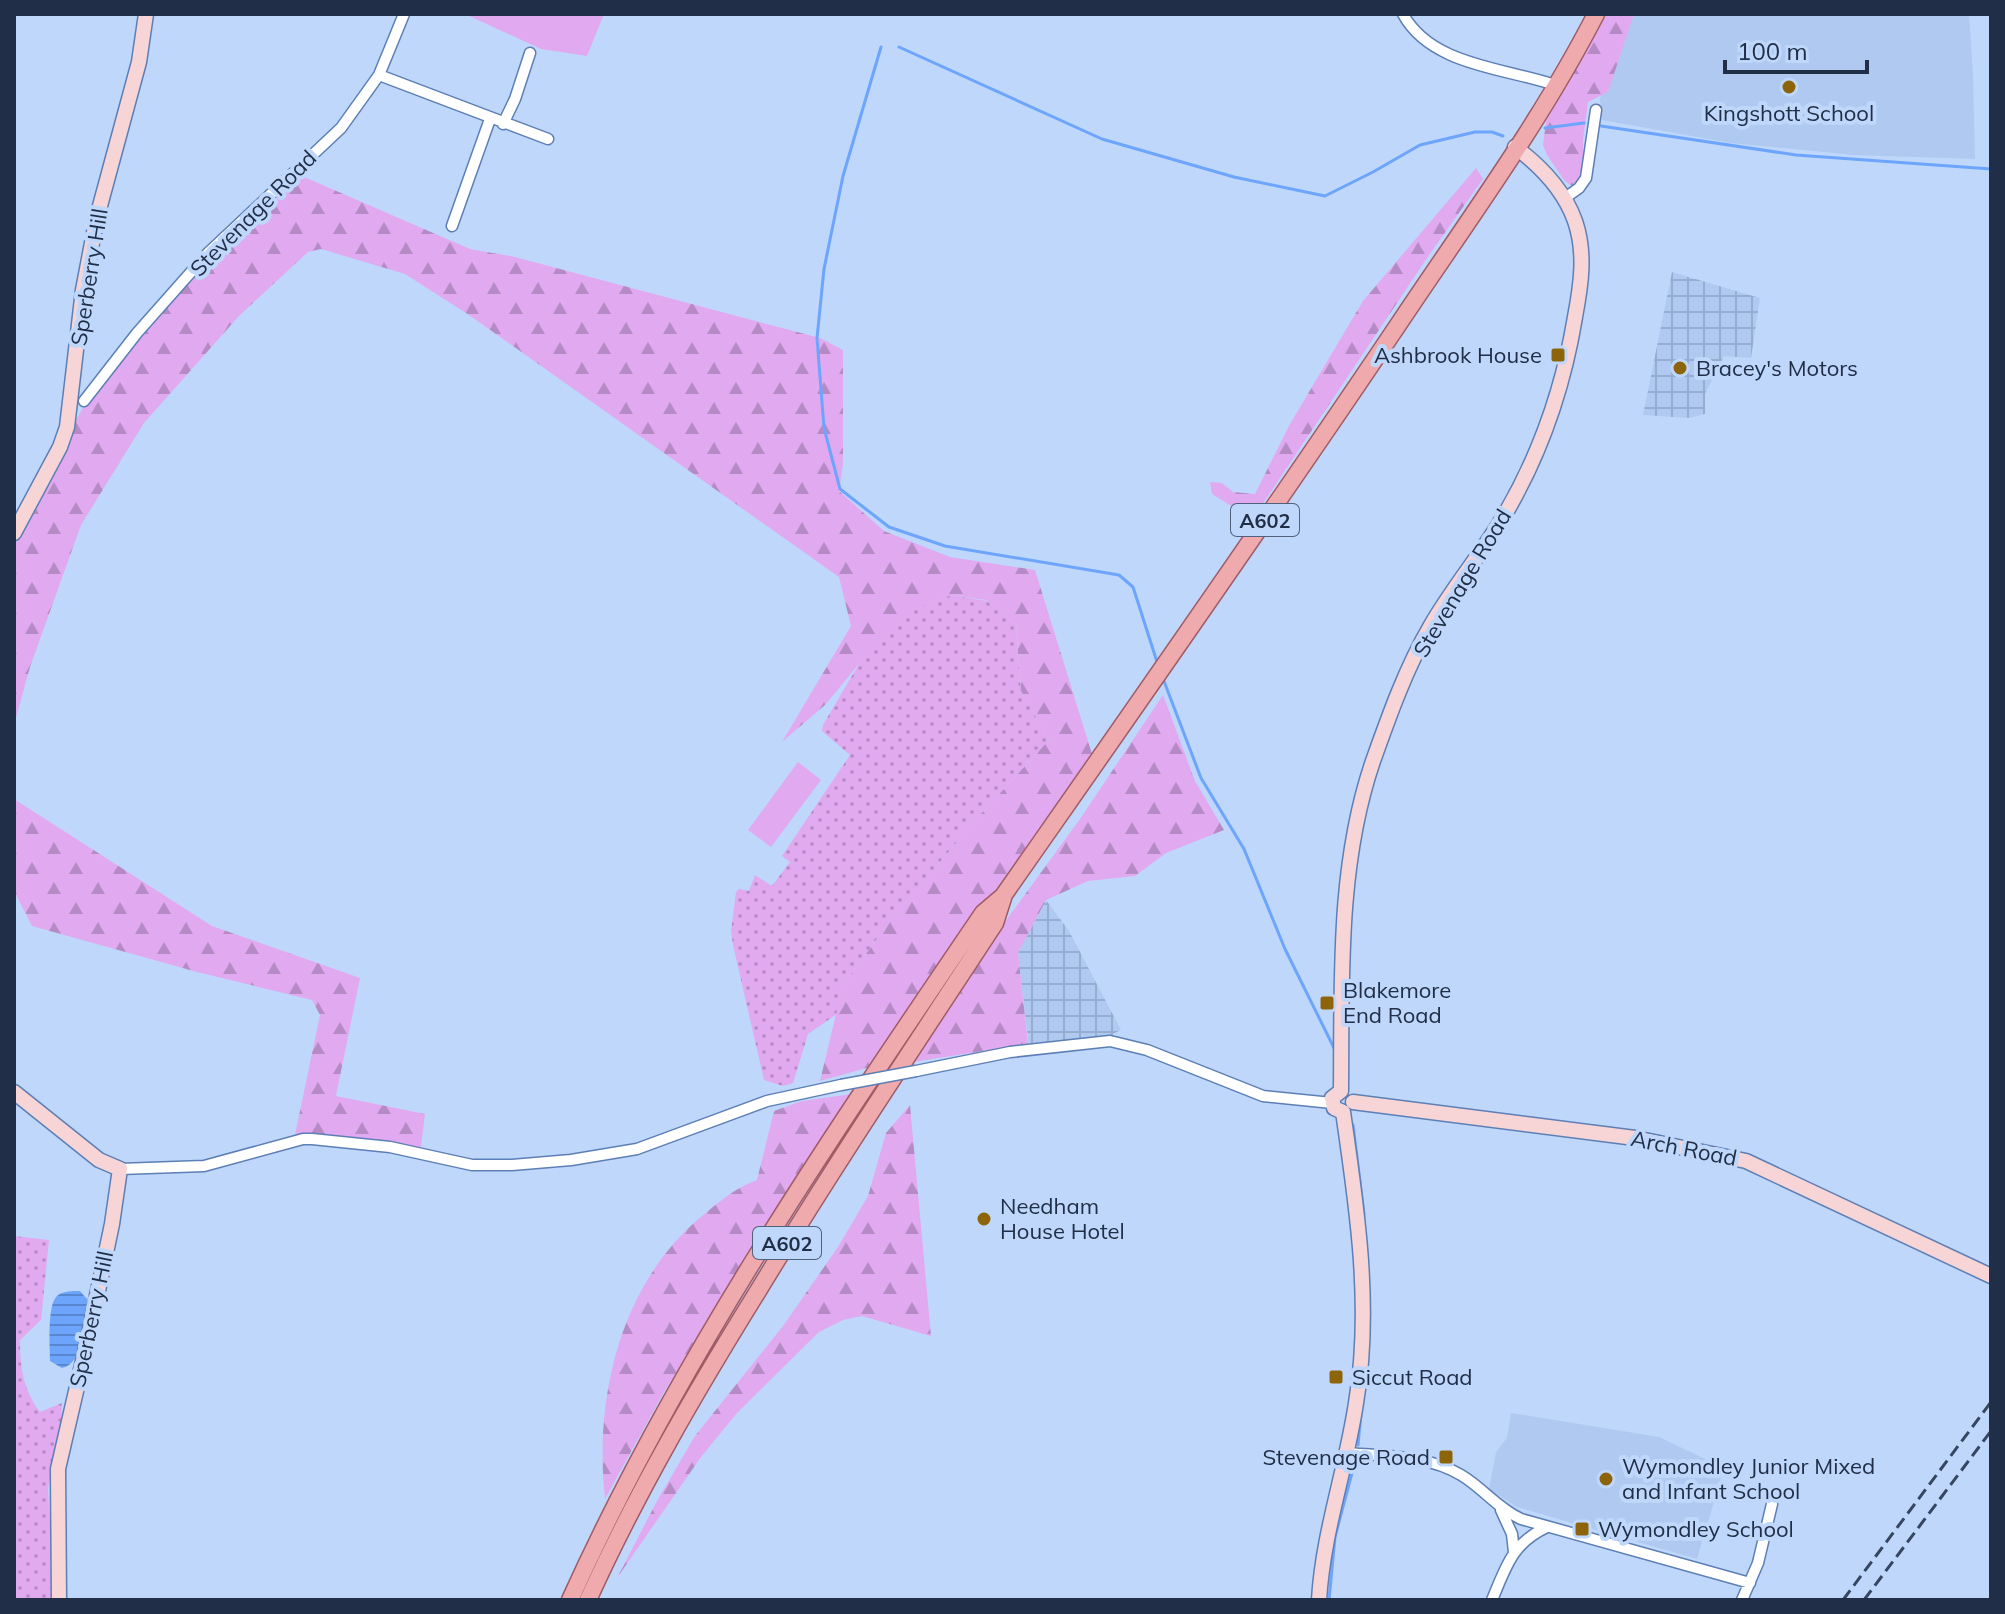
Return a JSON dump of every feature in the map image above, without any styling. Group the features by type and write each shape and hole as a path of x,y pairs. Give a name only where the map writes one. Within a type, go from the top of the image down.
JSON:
{"main road":[{"name":"A602","path":"570,1600 636,1461 771,1233 860,1095 983,913 1003,896 1356,388 1555,85 1596,14"},
{"name":"A602","path":"588,1600 651,1470 720,1352 833,1171 995,923 1003,896"}],"street":[{"name":"Sperberry Hill","path":"14,533 60,447 67,427 83,290 97,217 139,62 146,14"},
{"name":"Stevenage Road","path":"84,401 137,333 207,254 341,128 379,75 404,14"},
{"path":"1403,14 1414,32 1464,62 1555,85"},
{"path":"503,124 530,53"},
{"path":"379,75 548,139"},
{"path":"1565,198 1579,188 1586,178 1596,110"},
{"path":"452,226 490,119"},
{"name":"Stevenage Road","path":"1319,1600 1323,1556 1357,1402 1362,1338 1354,1190 1342,1102 1345,906 1353,841 1368,780 1394,703 1429,628 1500,522 1546,430 1567,362 1582,264 1576,223 1565,198 1549,176 1515,147"},
{"path":"14,1092 99,1160 120,1169 204,1166 303,1139 390,1147 472,1165 571,1160 637,1149 767,1101 1010,1052 1110,1041 1147,1050 1263,1096 1342,1102"},
{"name":"Arch Road","path":"1342,1102 1635,1138 1746,1161 1991,1276"},
{"name":"Sperberry Hill","path":"59,1600 58,1469 112,1224 120,1169"},
{"path":"1346,1453 1406,1458 1445,1468 1468,1480 1501,1510 1521,1519 1750,1583"},
{"path":"1742,1600 1750,1583 1772,1504"},
{"path":"1501,1510 1512,1534 1514,1552"},
{"path":"1492,1600 1514,1552 1529,1537 1547,1527"}],"shaded area":[{"name":"Kingshott School","path":"1627,14 1969,14 1975,159 1854,155 1731,143 1602,120 1600,99"},
{"path":"1672,272 1760,298 1751,358 1724,356 1705,394 1705,414 1689,418 1643,415"},
{"path":"1046,900 1069,931 1121,1030 1113,1034 1112,1039 1029,1047 1018,953"},
{"name":"Wymondley Junior Mixed and Infant School","path":"1511,1413 1659,1437 1724,1468 1697,1559 1517,1507 1489,1489 1496,1452 1507,1438"}],"green space":[{"path":"465,14 604,14 587,56 541,49"},
{"path":"1606,14 1634,14 1608,92 1588,102 1583,175 1572,186 1564,180 1543,145 1546,121"},
{"path":"1476,168 1483,179 1254,517 1212,494 1210,482 1222,483 1233,492 1255,494 1290,424 1363,301"},
{"path":"295,173 470,249 515,257 820,338 843,350 843,463 839,491 884,531 950,557 1035,570 1092,754 870,1067 820,1081 843,985 891,920 1049,740 1021,691 1016,625 986,600 951,595 920,607 893,623 825,705 782,742 851,626 839,577 469,315 405,274 321,249 308,252 239,316 144,423 81,525 30,667 14,725 14,543 71,429 84,406 140,335 204,264"},
{"path":"951,595 987,601 1016,625 1021,691 1049,740 891,920 843,985 837,1014 808,1034 793,1083 783,1086 764,1080 733,945 731,931 736,892 739,889 749,891 755,875 772,886 790,862 782,856 850,755 822,731 823,725 874,642 894,622"},
{"path":"1163,695 1195,781 1224,830 1166,853 1135,876 1088,881 1046,900 1018,953 1028,1044 913,1062 999,930 1080,819"},
{"path":"798,762 821,780 771,847 748,830"},
{"path":"14,799 212,926 360,978 336,1096 425,1114 421,1147 312,1133 295,1135 320,1015 312,1000 32,926 14,891"},
{"path":"852,1094 664,1392 605,1499 604,1421 609,1383 632,1309 651,1275 674,1244 702,1216 735,1191 757,1180 774,1111 802,1101"},
{"path":"910,1105 931,1336 862,1316 843,1320 819,1332 737,1413 701,1457 617,1578 695,1436 783,1326 838,1247 868,1196 886,1133"},
{"path":"14,1236 49,1240 41,1320 20,1340 24,1378 40,1412 62,1403 48,1488 54,1600 14,1600"}],"water":[{"path":"80,1291 87,1299 83,1339 75,1358 62,1368 50,1361 51,1310 58,1295"}],"waterway":[{"path":"881,47 843,176 824,269 817,338 824,428 840,489 889,527 945,546 1119,575 1133,587 1158,665"},
{"path":"899,47 1102,139 1234,177 1325,196 1420,145 1475,132 1492,132 1503,136"},
{"path":"1545,128 1584,123"},
{"path":"1601,126 1796,155 1991,169"},
{"path":"1162,676 1201,778 1244,849 1285,949 1335,1050"},
{"path":"1353,1125 1364,1214"},
{"path":"1358,1445 1361,1413"},
{"path":"1329,1600 1335,1537 1356,1458"}],"railway":[{"path":"1843,1600 1991,1402"},
{"path":"1864,1600 1991,1431"}],"place":[{"name":"Kingshott School","path":"1789,87"},
{"name":"Ashbrook House","path":"1558,355"},
{"name":"Bracey's Motors","path":"1680,368"},
{"name":"Blakemore End Road","path":"1327,1003"},
{"name":"Needham House Hotel","path":"984,1219"},
{"name":"Siccut Road","path":"1336,1377"},
{"name":"Stevenage Road","path":"1446,1457"},
{"name":"Wymondley Junior Mixed and Infant School","path":"1606,1479"},
{"name":"Wymondley School","path":"1582,1529"}]}
